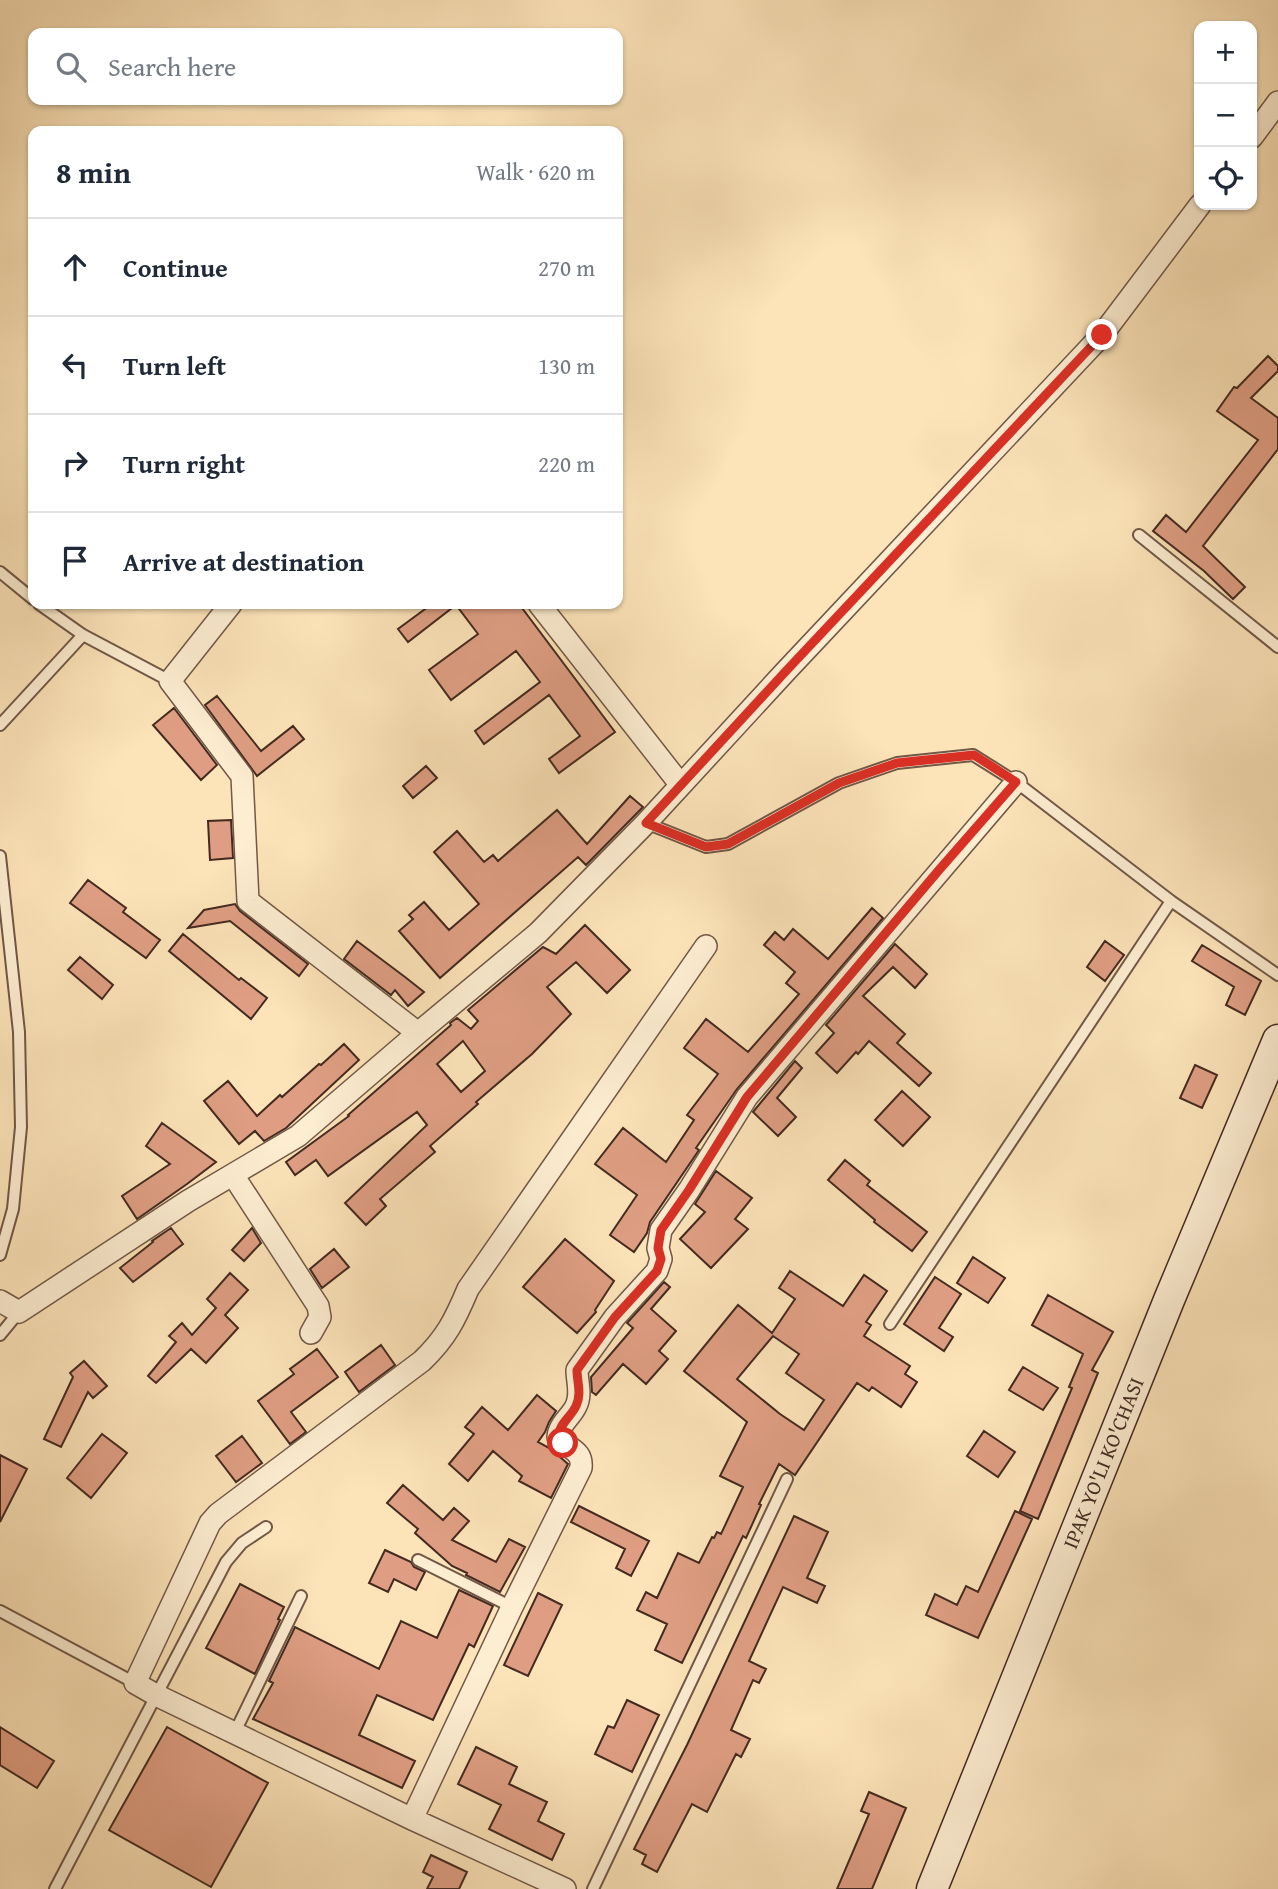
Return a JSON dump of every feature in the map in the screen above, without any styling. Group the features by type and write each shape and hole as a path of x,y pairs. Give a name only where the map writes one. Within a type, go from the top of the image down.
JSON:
{"main road":[{"name":"IPAK YO'LI KO'CHASI","path":"932,1889 1163,1313 1278,1040"}],"street":[{"path":"1257,130 1278,102"},
{"path":"0,1301 19,1312 134,1236 298,1136 538,933 646,823 1102,335 1196,210"},
{"path":"226,609 170,681 242,776 248,901 418,1033"},
{"path":"543,609 680,784"},
{"path":"412,1819 581,1468 580,1455 558,1437 559,1430 576,1405 579,1392 577,1370 615,1317 657,1271 661,1259 658,1248 661,1230 747,1097 1016,782"},
{"path":"565,1889 412,1819 135,1683 210,1523 218,1514 422,1361 438,1346 454,1323 468,1290 706,946"},
{"path":"233,1175 318,1306 320,1317 311,1333"}],"lane":[{"path":"1139,535 1278,647"},
{"path":"0,572 28,595"},
{"path":"46,609 83,635 170,681"},
{"path":"0,724 83,635"},
{"path":"646,823 706,847 728,844 839,783 897,763 974,755 1016,782 1171,901 1278,975"},
{"path":"0,856 19,1032 21,1127 13,1209 0,1255"},
{"path":"890,1324 1171,901"},
{"path":"0,1335 19,1312"},
{"path":"593,1889 787,1479"},
{"path":"55,1889 226,1562 242,1543 266,1527"},
{"path":"418,1560 512,1607"},
{"path":"234,1732 301,1596"},
{"path":"0,1611 135,1683"}],"building":[{"path":"1268,356 1278,366 1278,371 1251,398 1278,418 1278,449 1203,546 1245,587 1233,599 1204,571 1153,531 1166,515 1186,532 1258,440 1217,411 1234,387 1237,388"},
{"path":"425,609 451,609 408,642 398,629"},
{"path":"459,609 523,609 615,732 559,773 549,759 580,736 549,695 484,744 475,731 540,682 516,651 451,700 429,670 478,634"},
{"path":"217,696 261,751 293,726 304,739 257,776 205,705"},
{"path":"174,708 217,765 201,780 153,725"},
{"path":"426,766 437,778 413,798 403,786"},
{"path":"630,796 643,807 586,865 578,857 440,978 399,931 413,919 409,915 424,902 449,930 479,904 434,852 457,831 484,862 493,855 498,861 557,810 587,844"},
{"path":"231,820 233,858 210,860 208,821"},
{"path":"88,880 126,908 123,912 160,940 146,958 70,903"},
{"path":"235,904 240,911 308,964 299,976 230,921 188,928 204,910"},
{"path":"872,908 883,918 737,1089 696,1148 699,1150 650,1222 647,1233 634,1252 610,1235 637,1195 595,1164 623,1128 666,1162 694,1120 687,1115 718,1074 684,1048 706,1019 748,1052 799,994 786,983 795,972 764,945 775,932 784,940 793,929 828,959"},
{"path":"585,925 630,970 607,993 576,962 547,987 571,1014 532,1054 430,1146 435,1152 380,1199 386,1206 366,1225 345,1203 427,1125 417,1112 328,1176 316,1160 295,1175 286,1162 349,1116 451,1025 450,1023 457,1018 471,1029 478,1021 468,1010 543,947 556,954","holes":["463,1041 485,1071 461,1092 437,1064"]},
{"path":"183,934 239,980 241,978 267,998 251,1019 169,951"},
{"path":"357,941 424,992 408,1006 395,990 391,995 344,959"},
{"path":"1105,941 1124,955 1105,981 1087,967"},
{"path":"895,944 927,974 915,988 893,967 863,996 905,1034 897,1043 931,1073 919,1086 869,1041 837,1073 816,1053 834,1033 826,1025"},
{"path":"1202,945 1261,981 1245,1015 1226,1005 1234,987 1192,961"},
{"path":"80,957 113,985 102,999 68,970"},
{"path":"344,1044 359,1060 286,1128 264,1141 255,1131 239,1144 204,1101 228,1081 257,1116"},
{"path":"795,1061 802,1068 777,1098 796,1117 778,1136 753,1112"},
{"path":"1195,1065 1217,1075 1202,1108 1180,1098"},
{"path":"902,1091 930,1117 903,1146 875,1120"},
{"path":"162,1123 216,1162 137,1219 122,1196 170,1164 146,1146"},
{"path":"845,1160 870,1181 867,1185 927,1232 912,1251 874,1222 875,1220 828,1180"},
{"path":"716,1171 752,1198 735,1219 748,1229 711,1268 680,1239 705,1212 695,1204"},
{"path":"171,1228 183,1244 133,1282 120,1268"},
{"path":"252,1228 261,1243 244,1261 232,1250"},
{"path":"565,1239 614,1281 596,1312 577,1333 523,1287"},
{"path":"334,1249 349,1267 322,1288 310,1269"},
{"path":"973,1257 1005,1278 988,1303 957,1283"},
{"path":"790,1271 843,1306 864,1275 887,1291 866,1322 871,1325 864,1336 910,1366 905,1374 917,1382 901,1407 872,1387 869,1391 857,1383 795,1475 779,1464 746,1538 743,1536 682,1663 655,1650 667,1624 637,1610 646,1592 657,1598 678,1553 699,1563 712,1537 714,1538 717,1532 721,1534 743,1487 720,1476 747,1422 684,1371 738,1305 772,1333 795,1299 779,1288","holes":["773,1336 799,1354 786,1373 824,1400 804,1430 737,1379"]},
{"path":"230,1273 248,1290 225,1315 238,1328 206,1363 191,1349 156,1383 148,1376 176,1342 169,1336 182,1323 192,1335 216,1308 207,1299"},
{"path":"935,1277 961,1294 939,1328 953,1337 944,1351 904,1324"},
{"path":"664,1282 670,1287 651,1309 676,1331 659,1351 668,1359 646,1384 623,1364 596,1395 592,1392 591,1377 633,1328 627,1323"},
{"path":"1048,1295 1113,1332 1092,1370 1098,1373 1038,1519 1020,1511 1072,1388 1069,1387 1083,1354 1032,1325"},
{"path":"381,1345 395,1365 359,1392 345,1372"},
{"path":"317,1349 338,1377 291,1412 306,1432 290,1444 258,1401 294,1374 290,1369"},
{"path":"84,1361 107,1386 93,1398 88,1392 61,1447 44,1439 73,1377 70,1373"},
{"path":"1023,1367 1058,1388 1043,1410 1009,1390"},
{"path":"537,1395 556,1411 538,1442 568,1464 551,1498 519,1481 522,1476 493,1451 468,1481 449,1464 474,1434 465,1427 482,1407 508,1430"},
{"path":"984,1431 1015,1452 998,1477 967,1456"},
{"path":"102,1434 127,1453 91,1498 67,1478"},
{"path":"242,1436 262,1463 236,1482 216,1456"},
{"path":"0,1455 27,1469 0,1522"},
{"path":"403,1485 443,1520 454,1508 469,1521 452,1540 496,1562 509,1539 525,1547 500,1592 452,1566 415,1533 418,1529 387,1503"},
{"path":"579,1506 649,1541 631,1576 616,1568 625,1549 571,1522"},
{"path":"1015,1511 1032,1519 978,1638 926,1615 935,1594 957,1605 966,1586 978,1592"},
{"path":"794,1516 828,1532 807,1578 825,1586 817,1603 783,1587 749,1661 766,1669 759,1683 753,1680 731,1730 750,1739 741,1757 736,1754 707,1812 692,1804 657,1872 642,1864 646,1855 634,1849 687,1745"},
{"path":"385,1550 425,1572 416,1590 394,1579 388,1592 369,1583"},
{"path":"240,1584 284,1607 255,1674 206,1648"},
{"path":"459,1590 493,1606 474,1647 469,1644 433,1720 377,1695 359,1735 415,1761 402,1788 253,1719 273,1683 269,1681 295,1627 379,1669 401,1621 437,1638"},
{"path":"538,1593 562,1605 528,1676 504,1665"},
{"path":"627,1700 659,1715 632,1772 595,1754 608,1726 614,1728"},
{"path":"0,1727 54,1761 37,1788 0,1765"},
{"path":"167,1727 268,1783 211,1887 109,1830"},
{"path":"476,1747 517,1767 509,1784 547,1802 538,1821 564,1834 552,1860 489,1829 501,1805 458,1784"},
{"path":"869,1792 906,1808 872,1889 837,1889 869,1814 861,1811"},
{"path":"431,1855 467,1872 459,1889 427,1889 433,1877 423,1872"}],"route":[{"path":"563,1443 558,1437 559,1430 576,1405 579,1392 577,1370 615,1317 657,1271 661,1259 658,1248 661,1230 747,1097 1016,782 974,755 897,763 839,783 728,844 706,847 646,823 1102,335"}]}
